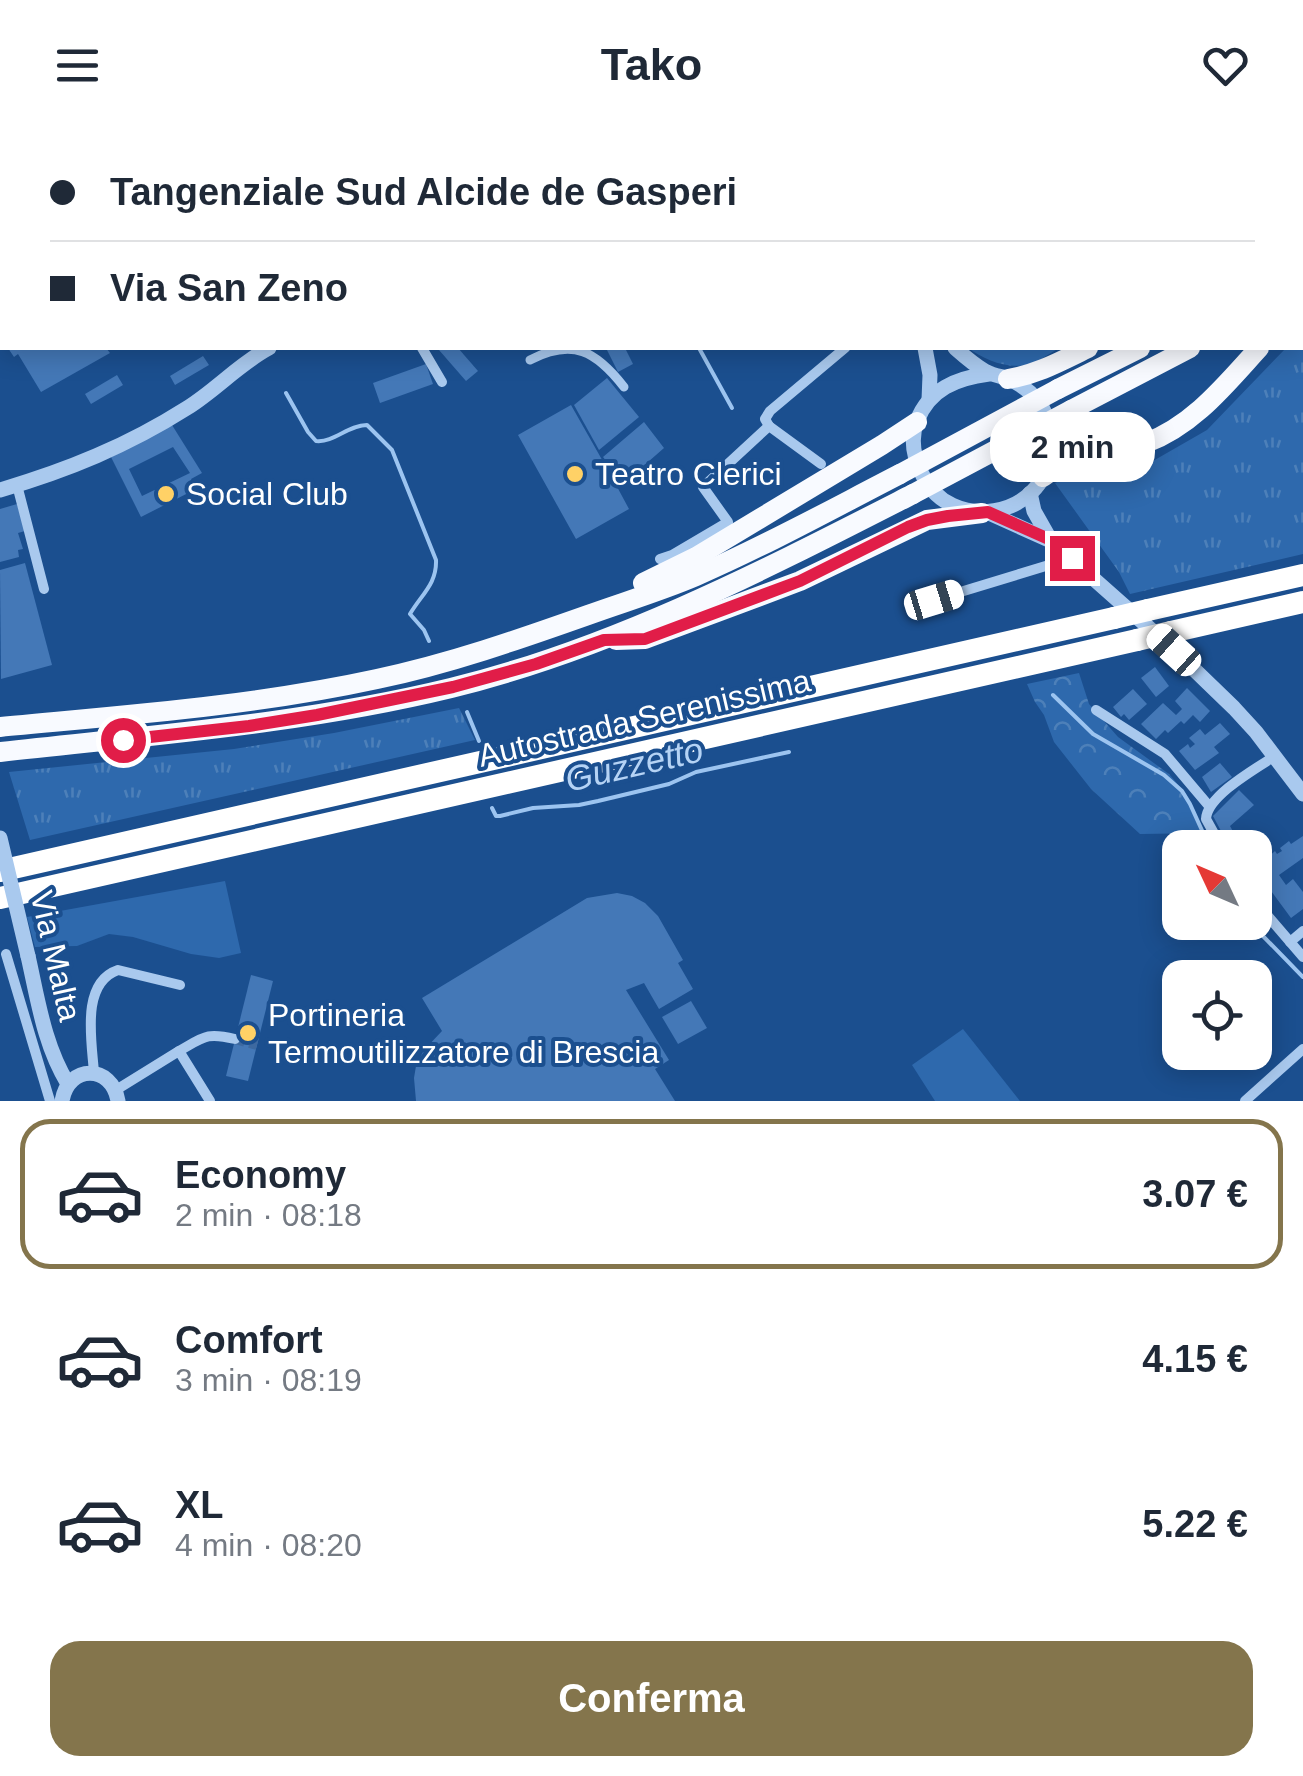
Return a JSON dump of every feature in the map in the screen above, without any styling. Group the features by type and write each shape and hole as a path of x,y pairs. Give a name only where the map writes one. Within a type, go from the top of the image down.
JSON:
{"highway":[{"path":"998,376 1029,376 1084,350"},
{"path":"0,728 243,702 380,679 581,617 693,577 766,543 1136,350"},
{"path":"0,752 317,715 453,687 536,664 604,640 776,564 1186,350"},
{"path":"1037,485 1064,462 1081,455 1144,444 1168,433 1215,396 1257,350"},
{"path":"581,617 696,557 916,422"},
{"path":"604,640 645,639 800,581 927,520 985,513"},
{"name":"Autostrada Serenissima","path":"0,871 1303,575"},
{"name":"Autostrada Serenissima","path":"0,898 1303,602"}],"street":[{"path":"0,490 65,470 153,428 192,405 266,350"},
{"path":"423,350 442,382"},
{"path":"530,360 556,350"},
{"path":"570,350 594,356 624,386"},
{"path":"821,464 765,420 770,410 844,350"},
{"path":"925,350 930,374 928,400"},
{"path":"958,350 1031,394 1043,408 1051,434 1049,463 1037,485 1017,504 985,513"},
{"path":"998,376 964,377 928,400 916,422 914,436 915,460 926,484 952,506 985,513 1051,540 1220,694 1303,794"},
{"path":"660,559 728,522 703,487 769,426"},
{"path":"17,485 44,590"},
{"path":"1037,485 1034,511 1051,540"},
{"path":"934,600 1072,558"},
{"path":"1096,710 1164,754 1209,806"},
{"path":"1212,830 1205,814 1209,806 1275,756"},
{"name":"Via Malta","path":"0,838 47,1040 68,1084"},
{"path":"1272,921 1303,956"},
{"path":"1290,942 1303,931"},
{"name":"Via Malta","path":"6,954 50,1101"},
{"path":"94,1073 92,1016 102,980 118,970 180,985"},
{"path":"62,1101 68,1084 84,1074 103,1076 117,1095 208,1035 236,1039"},
{"path":"1245,1101 1303,1049"},
{"path":"179,1051 210,1101"}],"green space":[{"path":"972,350 1056,350 1022,366 989,360"},
{"path":"1284,350 1303,350 1303,554 1130,594 1119,572 1055,483 1083,471 1146,465 1207,430"},
{"path":"1079,673 1089,704 1118,737 1169,774 1186,794 1201,830 1140,834 1091,789 1054,742 1027,684"},
{"path":"459,708 475,740 30,840 9,772 234,749"},
{"path":"225,881 241,953 219,958 109,934 77,946 35,947 27,917"},
{"path":"963,1029 1020,1101 935,1101 912,1065"}],"building":[{"path":"9,350 110,353 41,392 18,354 14,357"},
{"path":"439,350 460,350 478,371 466,381"},
{"path":"607,350 626,350 633,364 618,372"},
{"path":"203,356 209,365 175,385 170,376"},
{"path":"426,364 433,384 380,403 373,383"},
{"path":"117,375 123,385 91,404 85,394"},
{"path":"607,378 639,417 599,450 574,405"},
{"name":"Teatro Clerici","path":"571,405 605,465 603,457 644,422 664,448 624,483 620,478 615,483 629,509 576,539 518,435"},
{"path":"172,425 202,473 191,479 196,489 141,517 111,457","holes":["173,447 190,473 142,496 129,469"]},
{"path":"17,504 25,531 18,533 23,549 18,550 19,557 0,562 0,509"},
{"path":"25,563 52,665 1,679 0,570"},
{"path":"1155,667 1169,686 1156,697 1141,678"},
{"path":"1187,688 1210,711 1200,722 1193,715 1156,739 1141,724 1163,703 1176,715 1182,709 1175,701"},
{"path":"1133,689 1147,704 1129,720 1113,707"},
{"path":"1220,723 1230,734 1214,747 1219,753 1195,770 1179,751 1195,744 1189,738 1200,729 1205,735"},
{"path":"1220,763 1232,777 1211,792 1202,777"},
{"path":"1239,790 1254,805 1230,826 1232,830 1220,830 1213,816"},
{"path":"1303,836 1303,858 1279,875 1286,885 1293,879 1303,892 1303,909 1291,918 1272,892 1272,854 1282,851 1280,848 1289,841 1291,844"},
{"path":"617,893 645,903 658,916 683,960 678,963 693,989 659,1009 644,983 626,990 669,1060 655,1069 675,1101 416,1101 416,1066 424,1050 442,1031 422,998 587,898"},
{"name":"Portineria Termoutilizzatore di Brescia","path":"251,975 273,981 248,1081 226,1076"},
{"path":"691,1001 707,1028 678,1044 662,1017"}],"waterway":[{"path":"700,350 732,408"},
{"name":"Guzzetto","path":"286,393 316,441 367,425 392,450 436,560 431,583 410,614 429,641"},
{"path":"1053,695 1093,734 1164,775 1182,791 1202,830"},
{"name":"Guzzetto","path":"467,712 479,741"},
{"name":"Guzzetto","path":"492,808 500,816 533,808 579,805 669,784 696,772 789,752"},
{"path":"1267,940 1303,977"}],"tunnel":[{"path":"235,1039 257,1045"}],"place":[{"name":"Teatro Clerici","path":"575,474"},
{"name":"Social Club","path":"166,494"},
{"name":"Portineria Termoutilizzatore di Brescia","path":"248,1033"}],"route":[{"path":"123,740 317,715 453,687 604,640 645,639 800,581 927,520 988,512 1051,540 1072,558"}]}
